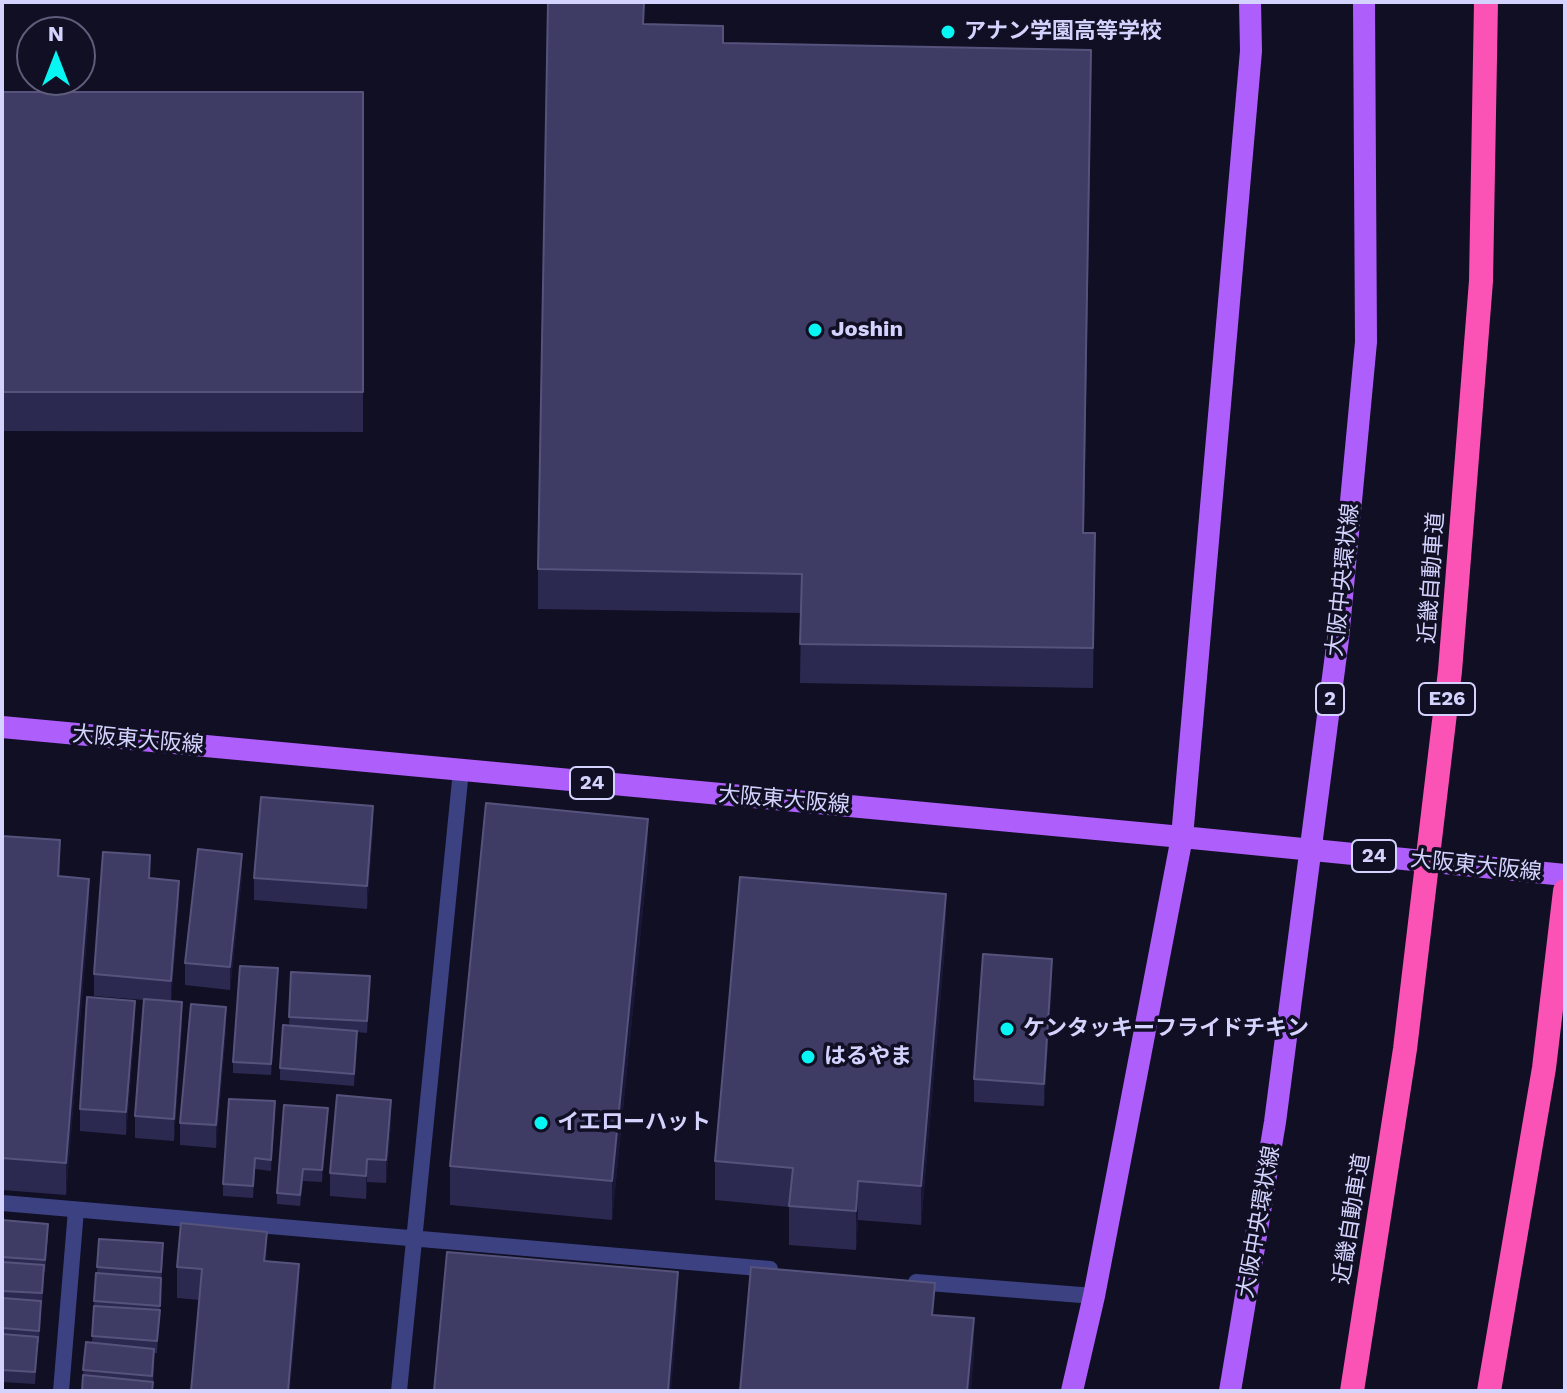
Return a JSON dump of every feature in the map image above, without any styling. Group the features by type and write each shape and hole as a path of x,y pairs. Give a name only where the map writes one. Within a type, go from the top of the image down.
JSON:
{"highway":[{"name":"近畿自動車道","path":"1352,1391 1405,1049 1450,671 1481,281 1486,2"},
{"path":"1489,1391 1544,1068 1565,891"}],"main road":[{"path":"1072,1391 1094,1296 1182,837 1251,51 1250,2"},
{"name":"大阪中央環状線","path":"1230,1391 1275,1122 1339,623 1366,342 1364,2"},
{"name":"大阪東大阪線","path":"2,727 1565,875"}],"street":[{"path":"399,1391 461,770"},
{"path":"2,1203 793,1271"},
{"path":"61,1391 76,1210"},
{"path":"903,1281 1094,1296"}],"building":[{"name":"Joshin","path":"548,2 644,2 643,24 723,26 723,43 1091,50 1083,533 1095,533 1093,648 800,644 802,574 538,569"},
{"path":"2,92 16,92 16,96 96,96 96,92 363,92 363,392 2,392"},
{"path":"261,797 373,806 367,886 254,878"},
{"path":"486,803 648,819 612,1181 450,1166"},
{"path":"2,836 60,840 58,876 89,879 66,1163 2,1158"},
{"path":"198,849 242,854 230,967 185,963"},
{"path":"103,852 150,855 149,878 179,881 171,981 94,974"},
{"path":"740,877 946,894 921,1186 858,1181 856,1211 789,1206 793,1168 715,1161"},
{"path":"983,954 1052,959 1044,1084 974,1079"},
{"path":"240,966 278,968 271,1064 233,1062"},
{"path":"291,972 370,976 367,1021 289,1017"},
{"path":"87,997 135,1001 126,1112 80,1109"},
{"path":"144,999 182,1002 174,1119 135,1116"},
{"path":"191,1004 226,1007 216,1125 180,1123"},
{"path":"283,1025 357,1031 354,1074 280,1068"},
{"path":"337,1095 391,1100 386,1160 367,1159 366,1176 330,1173"},
{"path":"229,1099 275,1101 271,1160 255,1158 253,1186 223,1184"},
{"path":"284,1105 328,1108 322,1170 303,1169 300,1195 277,1193"},
{"path":"2,1220 48,1224 45,1260 2,1257"},
{"path":"181,1223 267,1232 264,1261 299,1264 288,1391 191,1391 202,1269 177,1267"},
{"path":"99,1239 163,1243 161,1272 97,1267"},
{"path":"447,1252 678,1272 668,1391 434,1391"},
{"path":"2,1262 44,1265 42,1293 2,1291"},
{"path":"751,1267 935,1283 932,1315 974,1318 967,1391 740,1391"},
{"path":"96,1273 161,1278 160,1306 94,1301"},
{"path":"2,1298 41,1301 39,1331 2,1328"},
{"path":"94,1306 160,1310 157,1341 92,1336"},
{"path":"2,1334 38,1337 35,1372 2,1370"},
{"path":"86,1342 154,1349 152,1376 83,1370"},
{"path":"83,1375 153,1382 152,1391 82,1391"}],"place":[{"name":"アナン学園高等学校","path":"948,32"},
{"name":"Joshin","path":"815,330"},
{"name":"ケンタッキーフライドチキン","path":"1007,1029"},
{"name":"はるやま","path":"808,1057"},
{"name":"イエローハット","path":"541,1123"}]}
